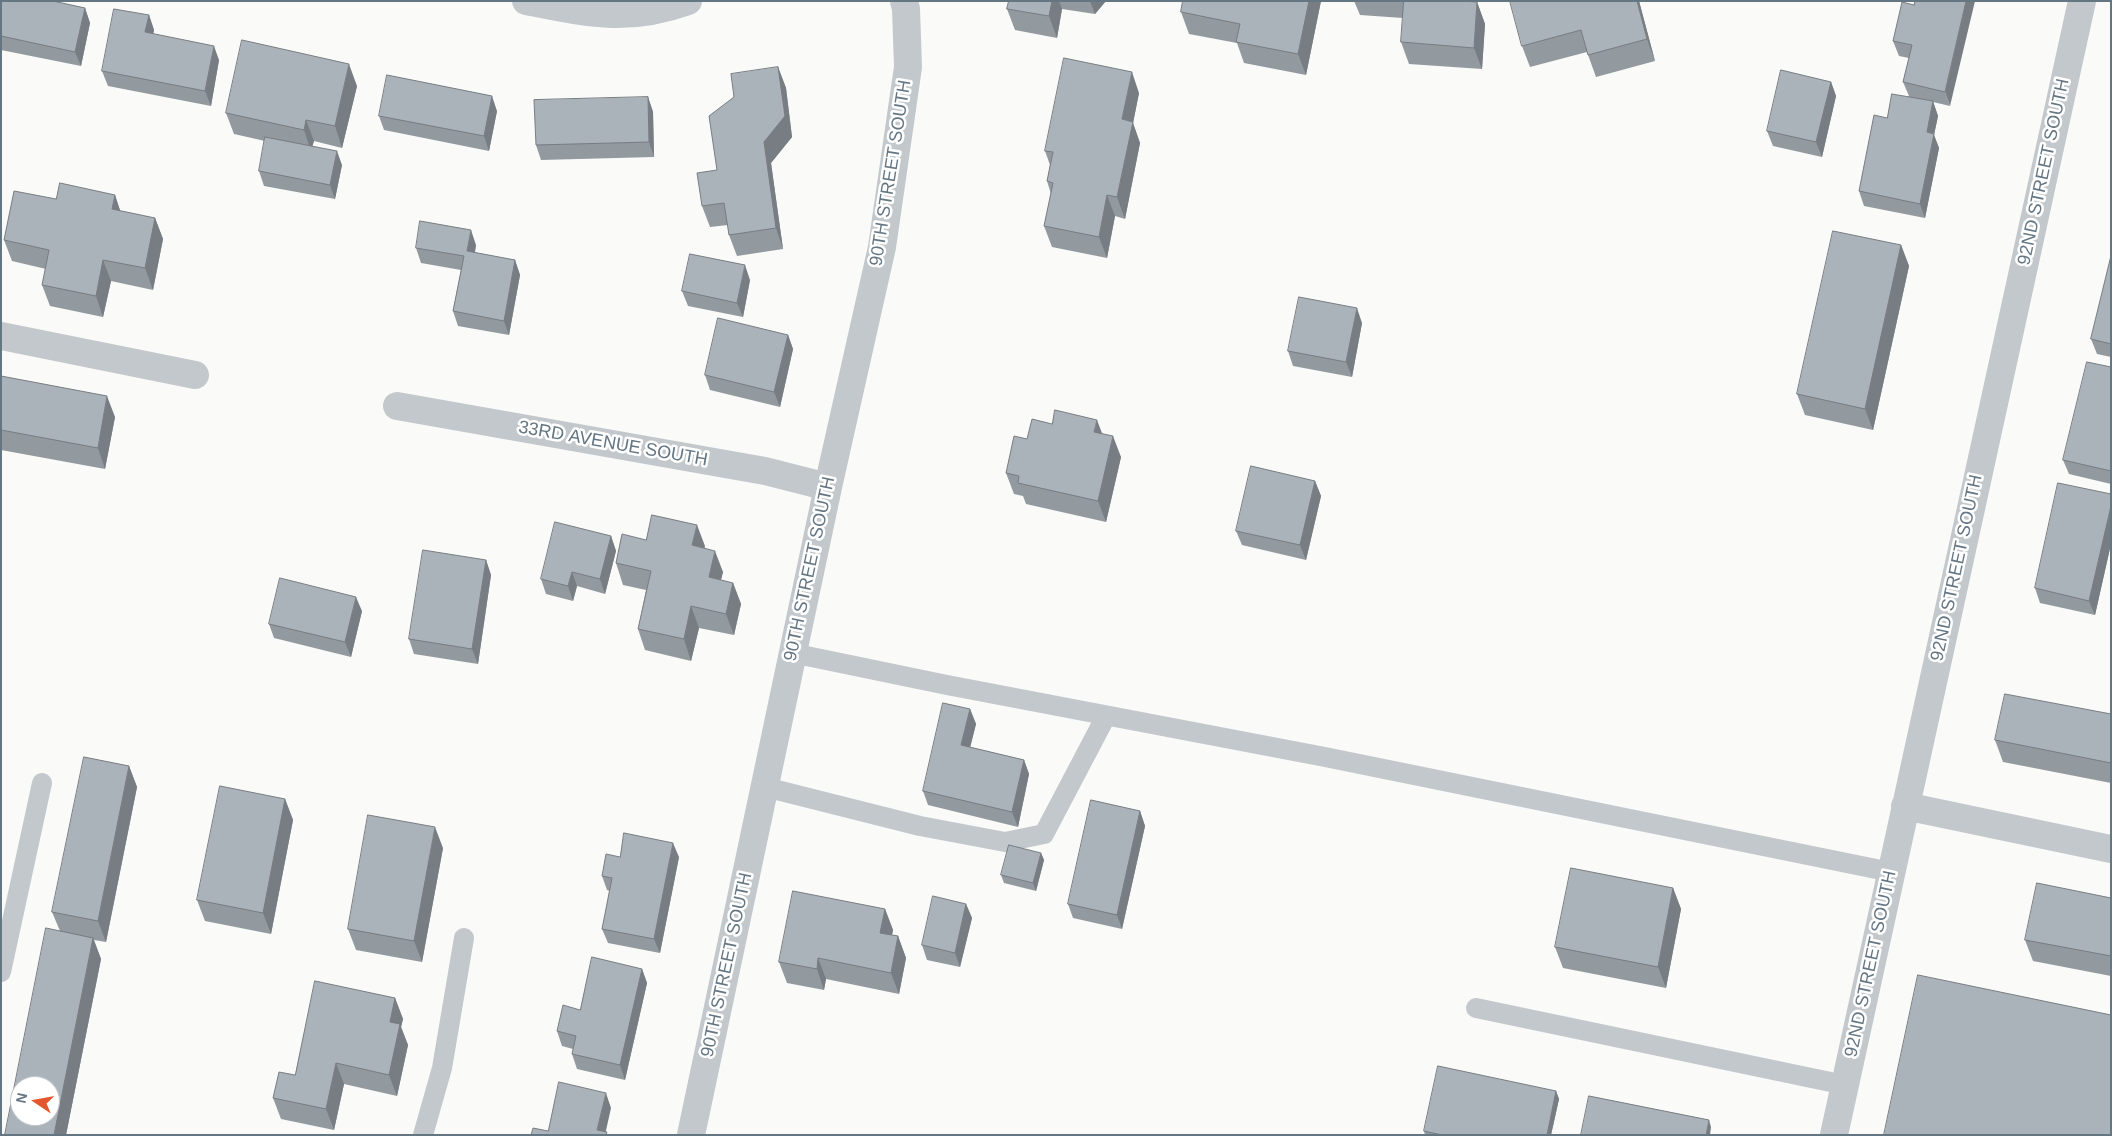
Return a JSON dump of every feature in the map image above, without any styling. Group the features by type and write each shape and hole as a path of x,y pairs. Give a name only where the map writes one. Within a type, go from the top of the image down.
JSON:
{"street":[{"path":"526,1 592,14 625,15 673,7 688,1"},
{"name":"90TH STREET SOUTH","path":"691,1135 792,653 882,247 908,66 906,9 904,1"},
{"name":"92ND STREET SOUTH","path":"1834,1135 2082,1"},
{"path":"1,336 196,375"},
{"name":"33RD AVENUE SOUTH","path":"397,406 765,471 828,488"},
{"path":"1905,806 2111,849"}],"lane":[{"path":"792,653 1106,716 1325,757 1891,872"},
{"path":"764,787 920,826 1005,842 1044,834 1106,716"},
{"path":"1,972 42,784"},
{"path":"423,1135 442,1068 464,938"},
{"path":"1476,1008 1845,1085"}],"building":[{"path":"1,1 53,1 85,8 75,52 1,36"},
{"path":"1009,1 1052,1 1049,16 1007,9"},
{"path":"1183,1 1309,1 1298,54 1236,42 1240,24 1181,12"},
{"path":"1404,1 1477,2 1474,48 1401,42"},
{"path":"1510,1 1637,1 1647,39 1588,55 1581,30 1522,46"},
{"path":"1915,1 1966,1 1945,92 1903,82 1912,45 1893,41 1902,2 1914,5"},
{"path":"114,9 149,15 145,32 214,46 205,91 102,71"},
{"path":"242,40 349,64 335,126 306,120 304,130 226,113"},
{"path":"1064,58 1132,72 1122,119 1133,122 1117,197 1107,195 1099,237 1044,226 1053,183 1047,181 1053,152 1045,151"},
{"path":"778,67 785,116 764,142 776,228 729,235 724,203 702,206 697,173 717,170 709,116 734,97 731,74"},
{"path":"1781,70 1831,82 1816,142 1767,131"},
{"path":"387,75 492,96 484,136 379,116"},
{"path":"1892,94 1933,101 1927,132 1934,134 1920,204 1859,191 1874,115 1887,118"},
{"path":"648,97 649,142 536,145 534,100"},
{"path":"265,137 337,151 330,185 259,171"},
{"path":"60,183 115,195 112,209 155,218 145,268 103,260 96,296 42,285 49,250 4,240 14,191 56,199"},
{"path":"420,221 471,230 467,251 515,260 504,321 453,311 464,256 416,248"},
{"path":"1833,231 1901,245 1865,409 1797,394"},
{"path":"690,254 745,265 737,303 682,291"},
{"path":"2111,256 2111,344 2091,339"},
{"path":"1299,297 1357,308 1346,362 1288,351"},
{"path":"718,318 788,335 774,392 705,375"},
{"path":"2087,362 2111,367 2111,471 2063,460"},
{"path":"1,376 107,396 98,448 1,430"},
{"path":"1055,410 1097,420 1094,432 1113,436 1098,501 1018,483 1019,476 1006,473 1014,436 1027,439 1032,419 1052,424"},
{"path":"1251,466 1315,481 1300,545 1236,531"},
{"path":"2058,483 2111,494 2111,506 2089,601 2035,588"},
{"path":"652,515 697,525 692,545 715,551 709,577 733,583 726,614 691,606 684,639 638,629 651,571 616,563 622,534 646,540"},
{"path":"555,522 611,536 600,579 572,572 568,586 541,579"},
{"path":"423,550 486,560 472,649 409,639"},
{"path":"280,578 356,597 345,642 269,624"},
{"path":"2005,694 2111,714 2111,763 1995,740"},
{"path":"943,703 970,709 961,745 1024,760 1012,812 923,791"},
{"path":"84,757 129,766 98,921 52,912"},
{"path":"220,786 285,799 263,913 197,900"},
{"path":"1091,800 1140,811 1117,915 1068,904"},
{"path":"368,815 435,827 414,941 348,929"},
{"path":"624,833 673,843 654,939 602,929 612,878 602,876 606,854 620,857"},
{"path":"1009,845 1041,853 1033,883 1001,875"},
{"path":"1571,868 1673,888 1658,967 1555,947"},
{"path":"2037,883 2111,898 2111,956 2025,940"},
{"path":"793,891 885,909 880,933 898,936 891,973 818,958 817,969 779,962"},
{"path":"933,896 966,904 955,953 922,945"},
{"path":"46,928 93,938 60,1105 60,1076 17,1076"},
{"path":"592,957 642,969 620,1065 572,1054 576,1036 557,1031 563,1005 580,1010"},
{"path":"1918,975 2111,1015 2111,1135 1884,1135"},
{"path":"315,981 395,998 390,1022 400,1024 389,1075 336,1063 326,1109 273,1098 279,1072 295,1075"},
{"path":"1438,1066 1556,1091 1547,1135 1442,1135 1424,1131"},
{"path":"559,1082 606,1093 597,1130 607,1132 606,1135 531,1135 533,1128 548,1131"},
{"path":"1589,1096 1709,1120 1706,1135 1581,1135"},
{"path":"10,1110 10,1126 56,1126 54,1135 5,1135"}]}
